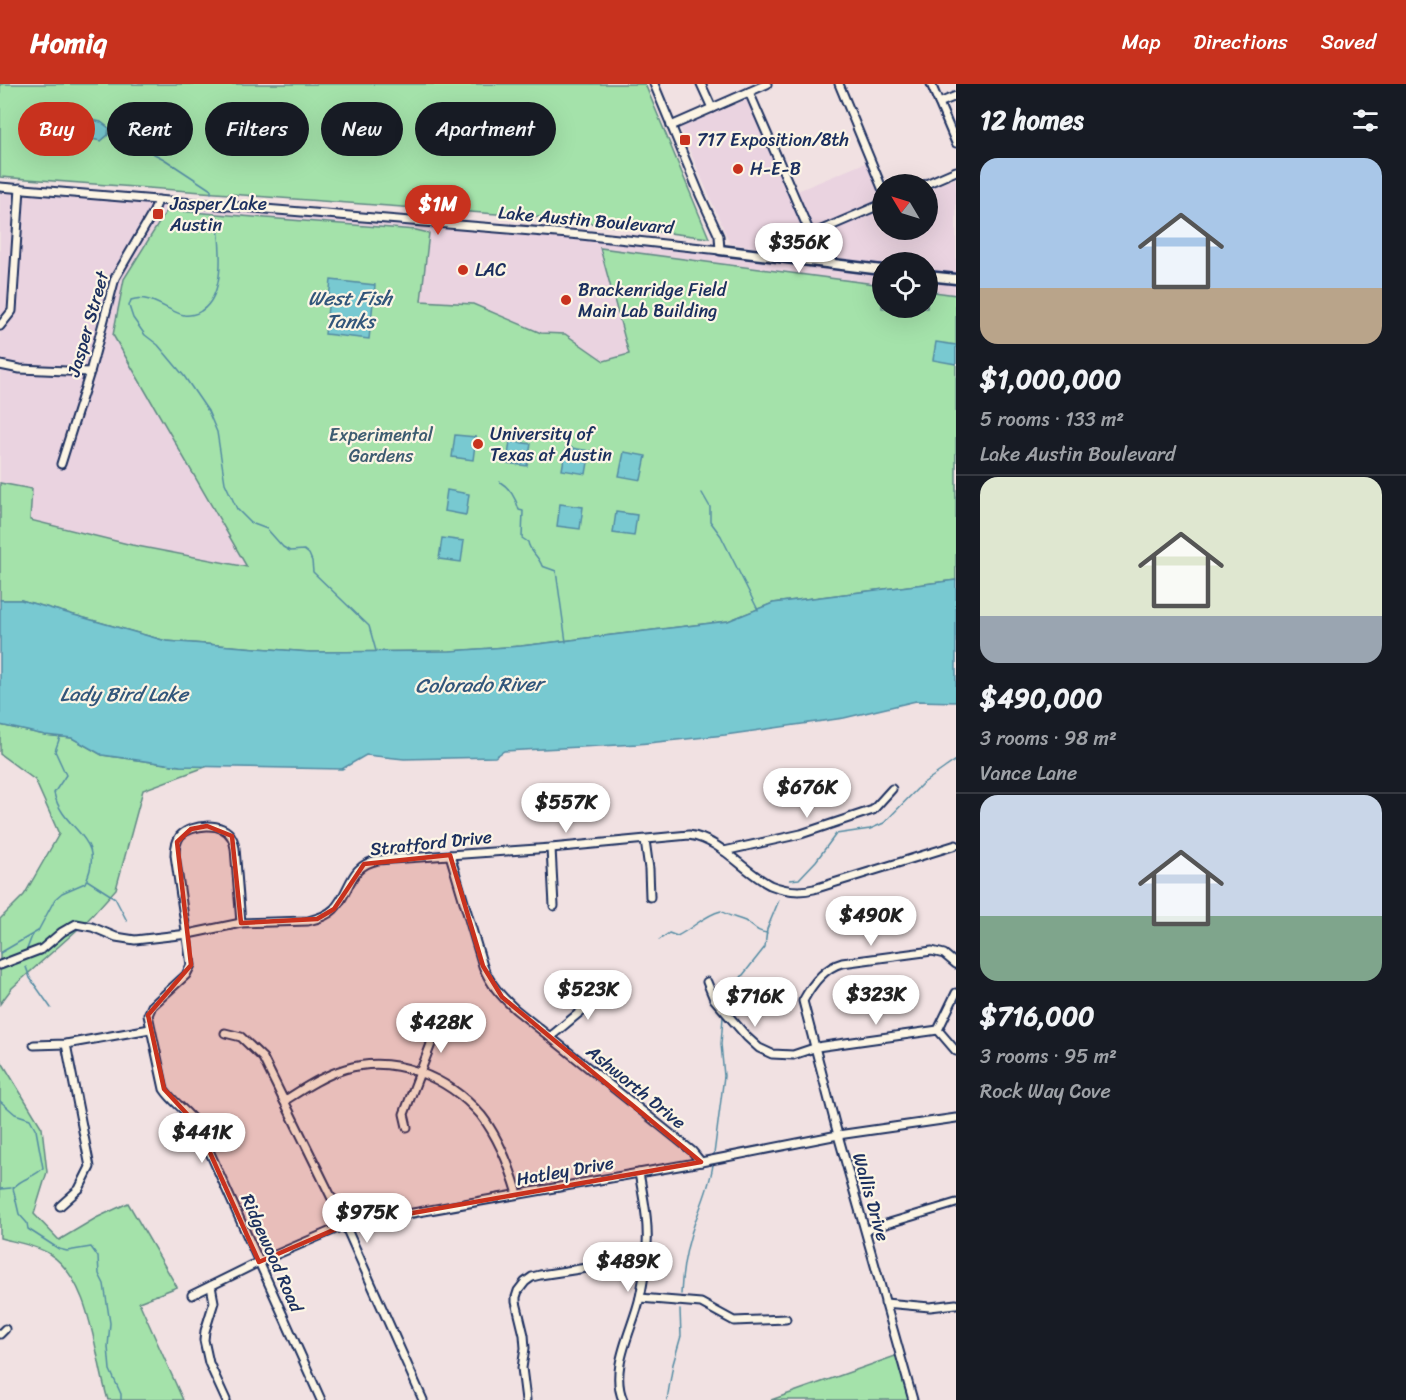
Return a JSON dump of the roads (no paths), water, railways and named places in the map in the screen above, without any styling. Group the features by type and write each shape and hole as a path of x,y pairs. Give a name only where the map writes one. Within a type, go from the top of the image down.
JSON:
{"main road":[{"name":"Lake Austin Boulevard","path":"720,250 872,269"},
{"path":"938,277 956,279"}],"street":[{"path":"654,84 719,236 720,250"},
{"path":"701,84 712,108"},
{"path":"672,126 767,84"},
{"path":"839,84 876,174"},
{"path":"931,84 956,143"},
{"path":"749,92 815,241 818,262"},
{"path":"939,103 956,96"},
{"path":"938,179 956,171"},
{"name":"Lake Austin Boulevard","path":"0,187 580,235 720,250"},
{"path":"0,326 12,311 20,188"},
{"name":"Jasper Street","path":"62,464 115,278 153,213 158,200"},
{"path":"761,256 872,208"},
{"path":"0,365 20,369 90,372"},
{"path":"724,851 801,834 873,810 892,789"},
{"name":"Ridgewood Road","path":"241,923 232,836 225,831 207,826 181,835 175,848 175,855 191,965 186,975 152,1006 148,1016 150,1029 164,1089 190,1114 198,1126 321,1400"},
{"name":"Stratford Drive","path":"0,964 42,949 62,932 76,924 126,939 188,934 241,923 317,919 334,909 352,877 364,864 378,860 551,848 689,835 699,837 724,851 763,882 779,889 798,891 814,889 956,845"},
{"path":"645,840 650,897"},
{"path":"551,848 554,906"},
{"name":"Ashworth Drive","path":"450,855 489,980 515,1009 693,1151 701,1162"},
{"name":"Wallis Drive","path":"914,1400 838,1135 817,1047 803,1001 824,972 842,963 932,951 944,954 956,964"},
{"path":"707,982 714,999 747,1038 759,1048 772,1054 792,1055 817,1047 938,1030"},
{"path":"550,1037 597,998 603,987"},
{"path":"938,1030 956,993"},
{"path":"34,1045 66,1044 150,1029"},
{"path":"938,1030 956,1051"},
{"path":"225,1032 241,1037 263,1059 345,1225 423,1400"},
{"path":"407,1126 404,1114 431,1044 429,1033"},
{"path":"60,1206 79,1189 90,1167 66,1044"},
{"path":"284,1101 323,1077 368,1064 396,1065 420,1072 446,1085 481,1115 494,1134 510,1168 518,1194"},
{"name":"Hatley Drive","path":"192,1295 259,1262 345,1225 701,1162 838,1135 956,1118"},
{"path":"623,1400 618,1389 619,1370 640,1298 646,1259 646,1212 639,1173"},
{"path":"866,1230 956,1203"},
{"path":"526,1400 522,1368 525,1348 516,1302 518,1291 532,1277 540,1275 646,1259"},
{"path":"211,1286 214,1302 204,1340 209,1363 226,1400"},
{"path":"640,1298 701,1303 734,1321 786,1319"},
{"path":"885,1303 930,1307 956,1304"}],"water":[{"path":"95,121 107,126 107,136 101,141 95,140"},
{"name":"West Fish Tanks","path":"331,280 375,285 369,339 325,334"},
{"path":"936,342 956,345 956,364 933,360"},
{"path":"455,435 476,437 473,460 452,457"},
{"path":"510,441 531,444 527,466 507,463"},
{"path":"566,447 590,451 586,474 562,470"},
{"path":"624,452 646,456 641,480 619,476"},
{"path":"447,490 469,494 466,515 444,511"},
{"path":"560,504 583,507 580,529 557,526"},
{"path":"616,512 637,515 634,536 613,533"},
{"path":"442,538 464,541 461,562 439,559"},
{"name":"Lady Bird Lake","path":"956,580 956,702 916,701 844,718 725,735 638,744 504,751 495,757 404,759 366,755 342,769 180,766 102,755 72,738 45,735 0,725 0,600 21,600 166,641 310,652 450,651 521,646 728,621 773,603"}],"waterway":[{"path":"158,156 211,190 211,193"},
{"path":"217,217 220,267 215,293 209,303 199,312 186,315 138,298 131,300 129,306 133,318 145,335 158,345 184,376 208,411 217,432 225,483 237,509 251,523 267,529 283,547 290,551 304,550 309,554 313,572 369,626 376,651"},
{"path":"500,482 512,494 519,510 523,511 522,538 528,542 542,566 556,571 566,642"},
{"path":"702,493 710,507 710,521 721,536 758,610"},
{"path":"0,953 38,931 55,899 62,893 85,883 91,867 88,844 66,817 54,793 66,775 55,751 60,737"},
{"path":"790,880 799,879 836,834 870,829 884,823 922,784 956,760"},
{"path":"87,880 115,898 127,921"},
{"path":"726,1006 734,995 739,980 765,947 767,929 779,900"},
{"path":"659,940 669,933 677,936 721,911 767,933"},
{"path":"27,949 32,936"},
{"path":"26,967 30,978 51,1008"},
{"path":"714,1154 724,1076 721,1044 723,1017"},
{"path":"0,1101 15,1114 30,1119 36,1130 43,1168 13,1188 19,1214 27,1223 28,1229 59,1249 67,1251 91,1247 98,1257 99,1274 104,1284 110,1323 108,1347 110,1370 121,1394 121,1400"},
{"path":"681,1294 688,1247 713,1165"},
{"path":"0,1189 11,1188"},
{"path":"667,1400 673,1364 681,1336 680,1310"}],"place":[{"name":"717 Exposition/8th","path":"685,140"},
{"name":"H-E-B","path":"738,169"},
{"name":"Jasper/Lake Austin","path":"158,214"},
{"name":"LAC","path":"463,270"},
{"name":"Brackenridge Field Main Lab Building","path":"566,300"},
{"name":"University of Texas at Austin","path":"478,444"}],"park label":[{"name":"Experimental Gardens","path":"381,445"}],"water label":[{"name":"Colorado River","path":"479,685"}]}
